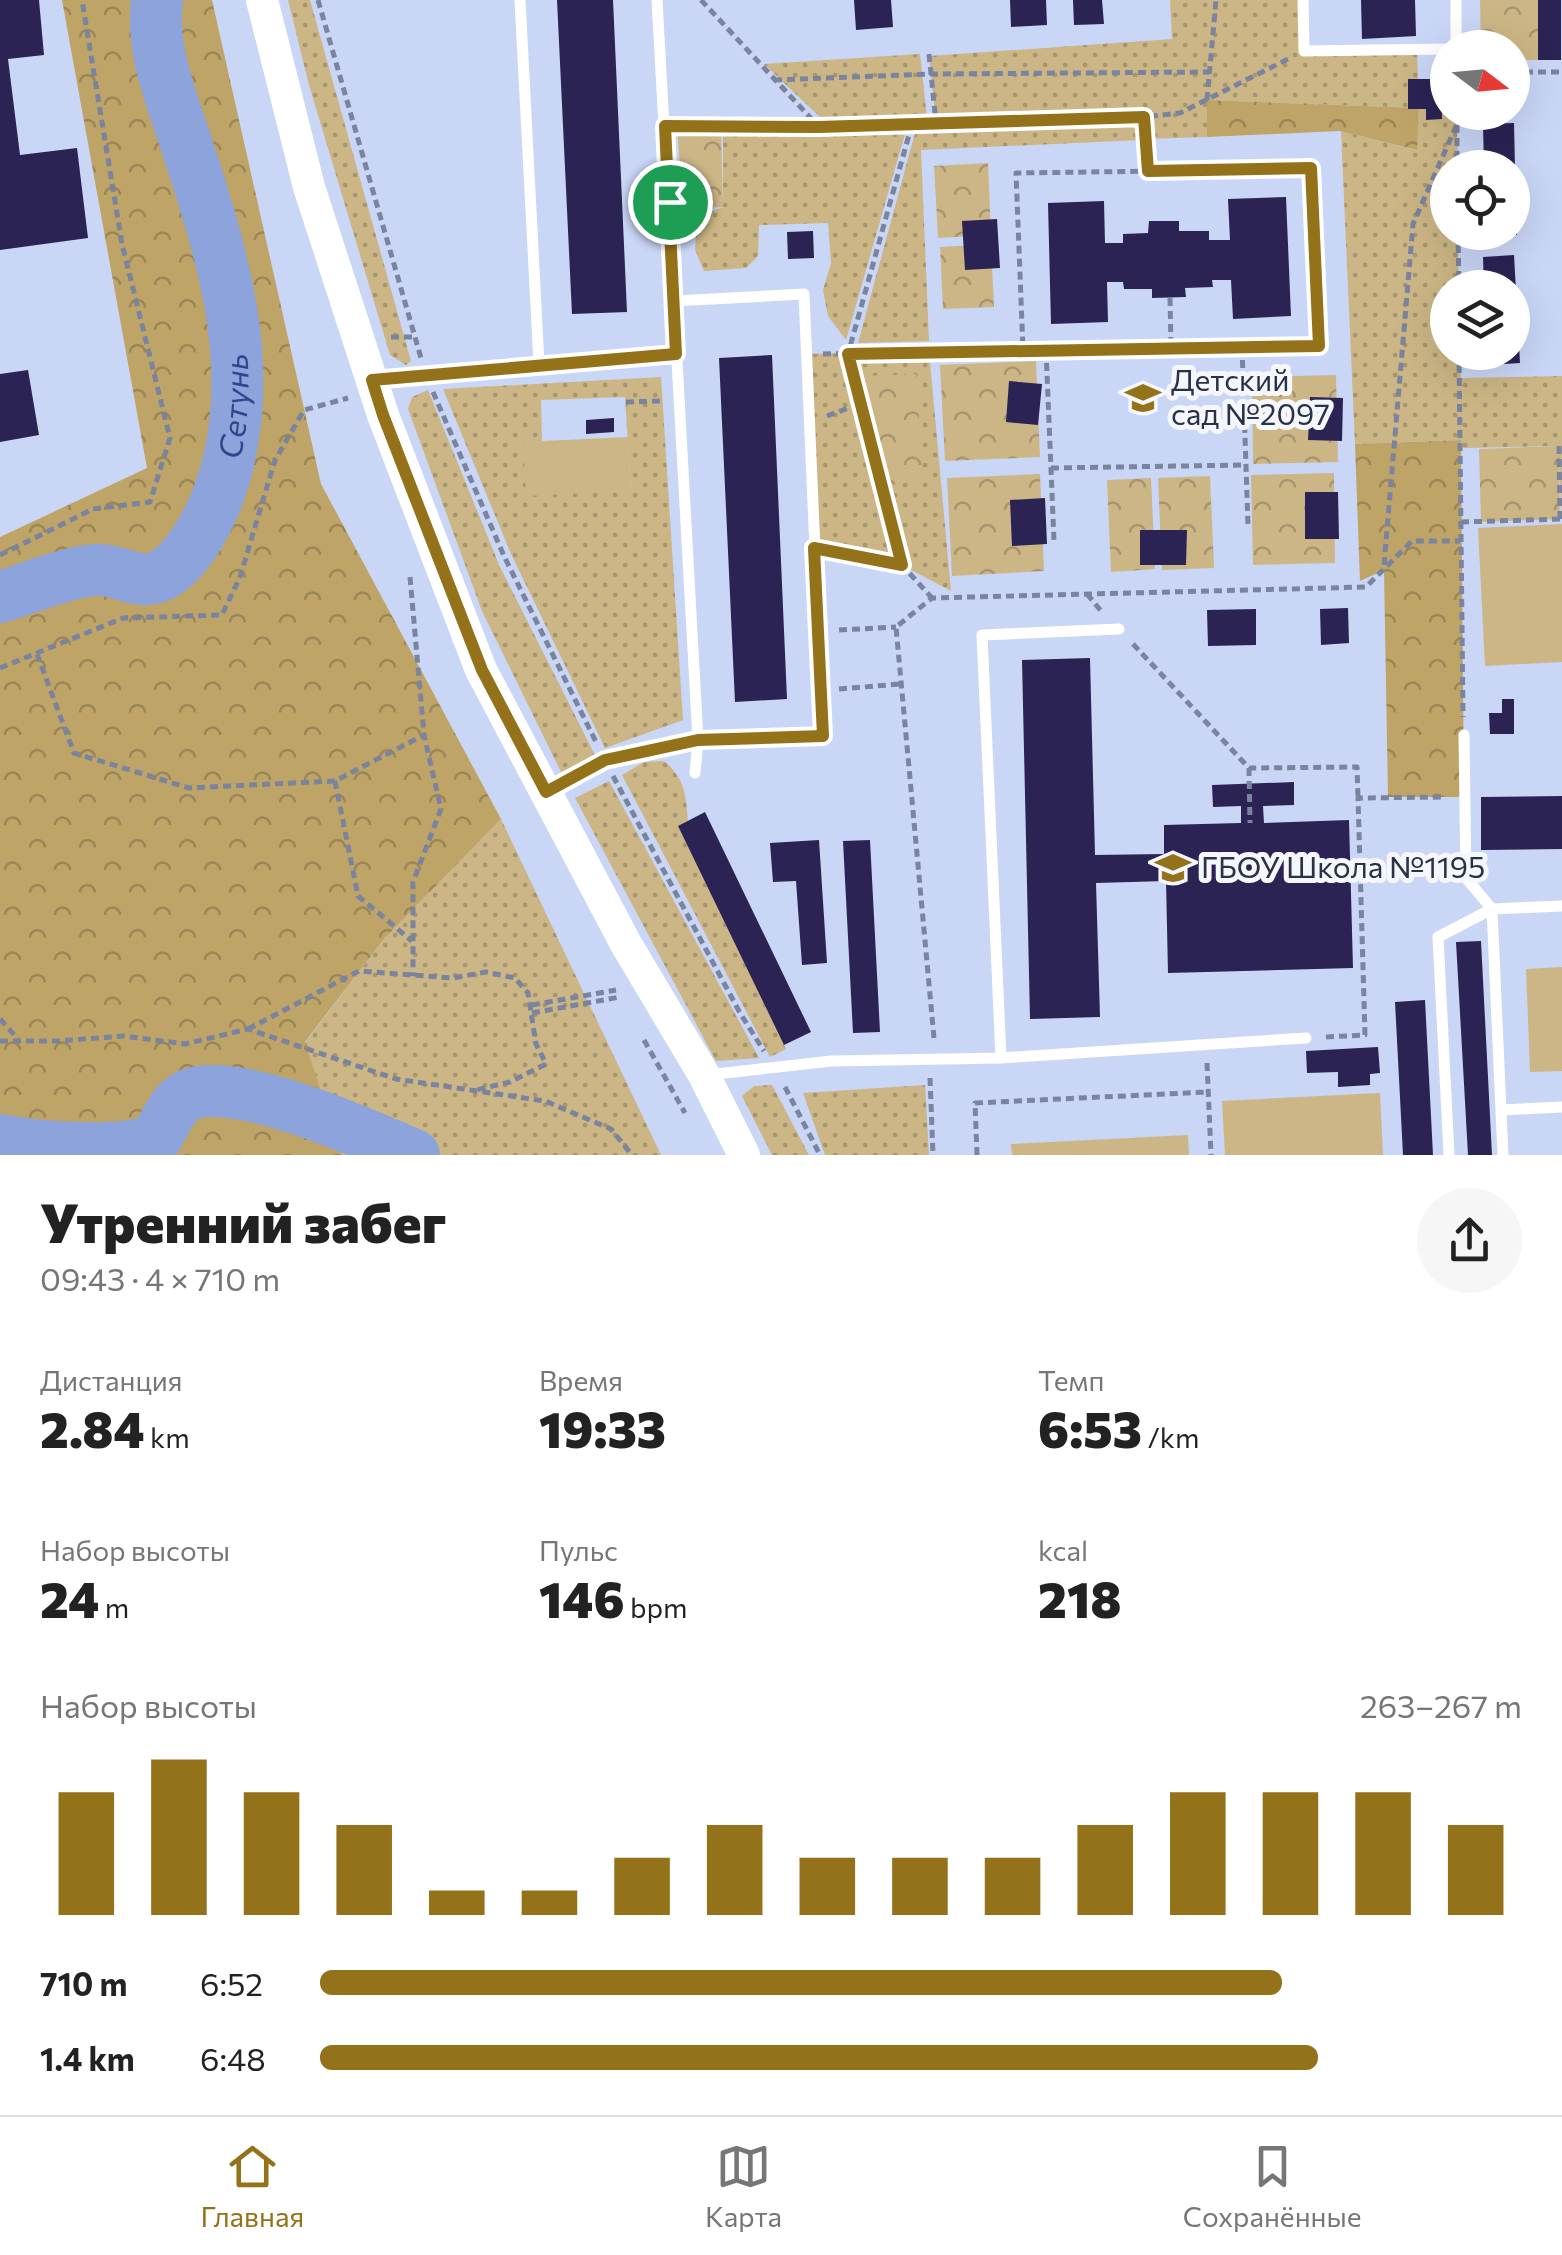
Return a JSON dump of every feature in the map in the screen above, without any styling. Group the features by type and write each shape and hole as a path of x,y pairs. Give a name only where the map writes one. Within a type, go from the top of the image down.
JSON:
{"street":[{"path":"262,0 362,388 383,415 482,670 626,944 704,1076 744,1155"}],"lane":[{"path":"520,0 540,364"},
{"path":"657,0 698,740 695,772"},
{"path":"1303,0 1304,51 1430,48"},
{"path":"1456,0 1456,30"},
{"path":"546,792 605,760 698,740 823,736 804,294 674,301"},
{"path":"362,388 426,373 676,354"},
{"path":"1001,1058 982,635 1118,629"},
{"path":"1464,735 1466,878 1492,909 1503,1155"},
{"path":"1449,1155 1438,937 1492,909 1562,906"},
{"path":"704,1076 832,1061 1001,1058 1306,1038"},
{"path":"1501,1110 1562,1107"}],"path":[{"path":"0,555 93,509 150,502 170,438 122,244 82,0"},
{"path":"318,0 413,336 504,556 605,760 820,1155"},
{"path":"701,0 819,127"},
{"path":"1207,100 1216,0"},
{"path":"665,126 819,127 1180,113 1304,51"},
{"path":"929,54 936,123"},
{"path":"774,80 931,74 1210,72"},
{"path":"1530,72 1562,72"},
{"path":"1144,117 1148,171"},
{"path":"912,124 848,354 902,565 932,598"},
{"path":"837,630 896,628 932,598 1366,587 1384,569 1412,224 1454,130"},
{"path":"805,354 1319,346 1311,168 1016,173 1023,350"},
{"path":"1170,298 1171,348"},
{"path":"385,336 413,336"},
{"path":"1242,347 1248,526"},
{"path":"1046,350 1054,542"},
{"path":"1459,370 1464,735"},
{"path":"0,668 123,618 222,615 240,577 275,460 304,410 362,388"},
{"path":"626,402 678,401"},
{"path":"809,423 862,403"},
{"path":"1461,522 1561,519 1558,446 1562,446"},
{"path":"1051,468 1246,465"},
{"path":"1366,587 1412,540 1460,541"},
{"path":"814,548 902,565"},
{"path":"410,566 424,735 441,809 413,882 413,976"},
{"path":"1088,594 1249,768 1250,823"},
{"path":"896,628 935,1048 930,1059 933,1155"},
{"path":"36,653 74,753 189,788 335,782 424,735"},
{"path":"838,689 900,684"},
{"path":"1249,768 1358,767 1365,1035 1306,1038"},
{"path":"335,782 358,896 413,941"},
{"path":"1358,798 1441,798"},
{"path":"0,1041 124,1036 185,1044 248,1029 360,971 453,978 486,972 515,978 528,993 536,1044 546,1064 510,1082 473,1091"},
{"path":"532,1009 616,990"},
{"path":"532,1009 620,997"},
{"path":"0,1019 20,1041"},
{"path":"248,1029 396,1079 546,1101 611,1129 632,1155"},
{"path":"1206,1046 1211,1155"},
{"path":"977,1155 974,1103 1208,1092"}],"green space":[{"path":"62,0 212,0 321,484 501,819 384,939 305,1042 342,1155 0,1155 0,537 147,468"},
{"path":"288,0 310,0 411,361 406,365 390,355 309,85"},
{"path":"1170,0 1303,0 1305,51 1417,49 1419,108 1207,100 1207,137 1145,139 1143,117 936,123 929,56 1172,39"},
{"path":"1480,0 1538,0 1538,60 1530,60 1530,30 1481,30"},
{"path":"920,54 927,118 822,119 764,64"},
{"path":"1207,100 1419,108 1417,150 1340,131 1207,137"},
{"path":"1419,108 1430,109 1430,130 1457,130 1458,150 1430,150 1430,250 1458,250 1459,270 1430,270 1430,370 1461,370 1461,378 1562,376 1562,519 1558,446 1461,448 1460,440 1355,444 1341,131 1416,150"},
{"path":"1139,121 1141,140 921,150 929,341 858,343 916,129"},
{"path":"677,126 721,126 723,207 683,209"},
{"path":"907,127 846,340 828,316 823,290 831,263 828,223 759,225 758,256 746,268 704,271 695,250 697,221 723,207 723,130"},
{"path":"988,163 991,235 938,238 934,166"},
{"path":"991,244 994,307 943,309 940,247"},
{"path":"929,351 951,591 902,565 815,548 805,354"},
{"path":"1036,361 1040,457 945,461 940,365"},
{"path":"916,374 923,480 890,485 861,376"},
{"path":"1336,375 1338,462 1253,464 1252,377"},
{"path":"661,377 683,720 605,748 511,554 443,389","holes":["625,397 631,490 523,443 542,441 541,400"]},
{"path":"428,390 500,567 597,759 561,772 482,611 408,409 412,397"},
{"path":"628,437 631,491 526,496 523,442"},
{"path":"1461,440 1464,797 1388,797 1384,570 1360,581 1355,444"},
{"path":"1559,446 1560,519 1481,522 1479,449"},
{"path":"1334,473 1335,563 1253,565 1251,475"},
{"path":"1040,474 1044,571 952,576 947,478"},
{"path":"1210,476 1214,568 1162,570 1158,478"},
{"path":"1151,478 1155,569 1111,572 1107,480"},
{"path":"1562,524 1562,662 1485,666 1478,528"},
{"path":"664,761 676,774 685,795 688,821 678,826 786,1049 770,1057 622,775 644,762"},
{"path":"609,781 759,1058 716,1061 575,798"},
{"path":"501,819 661,1155 342,1155 305,1043 384,939"},
{"path":"1562,967 1562,1071 1530,1072 1526,969"},
{"path":"772,1085 809,1155 772,1155 742,1096 754,1086"},
{"path":"925,1085 929,1155 825,1155 803,1093"},
{"path":"1380,1093 1383,1155 1225,1155 1222,1101"},
{"path":"1188,1135 1189,1155 1012,1155 1011,1144"}],"building":[{"path":"0,0 39,0 44,55 8,59 20,155 77,148 88,238 0,250"},
{"path":"557,0 613,0 627,312 572,314"},
{"path":"854,0 891,0 893,27 856,30"},
{"path":"1010,0 1046,0 1047,25 1011,27"},
{"path":"1073,0 1102,0 1104,24 1074,25"},
{"path":"1361,0 1415,0 1416,36 1362,39"},
{"path":"1538,0 1561,0 1561,60 1538,60"},
{"path":"1408,79 1430,79 1430,120 1426,120 1426,109 1408,109"},
{"path":"1483,130 1514,130 1515,150 1484,150"},
{"path":"1286,197 1291,316 1233,319 1231,280 1212,280 1213,287 1185,288 1186,297 1152,298 1152,289 1124,289 1123,282 1107,282 1108,322 1051,324 1048,203 1104,201 1105,243 1123,243 1123,234 1148,233 1149,221 1179,221 1179,231 1209,231 1209,240 1230,240 1228,199"},
{"path":"997,219 1000,268 965,270 962,221"},
{"path":"813,231 814,258 788,259 787,232"},
{"path":"1514,255 1515,270 1483,270 1483,257"},
{"path":"772,355 787,699 735,702 719,358"},
{"path":"28,370 39,435 0,442 0,374"},
{"path":"1009,381 1042,384 1038,425 1006,422"},
{"path":"1310,397 1343,398 1342,441 1308,440"},
{"path":"614,418 614,432 586,434 586,420"},
{"path":"1305,492 1338,492 1339,539 1305,539"},
{"path":"1045,498 1047,544 1012,546 1010,500"},
{"path":"1140,530 1187,530 1186,565 1140,565"},
{"path":"1348,608 1349,643 1321,645 1320,609"},
{"path":"1256,609 1256,645 1208,646 1207,610"},
{"path":"1090,658 1095,855 1164,854 1164,825 1241,823 1241,806 1213,807 1212,785 1294,782 1294,805 1263,806 1264,823 1349,820 1353,968 1168,973 1166,881 1096,883 1100,1017 1030,1019 1022,660"},
{"path":"1502,699 1514,699 1514,734 1490,734 1489,713 1502,713"},
{"path":"1562,796 1562,849 1481,850 1481,797"},
{"path":"705,812 811,1032 784,1045 678,826"},
{"path":"819,840 827,963 802,965 796,881 773,882 770,843"},
{"path":"870,840 880,1032 853,1033 843,841"},
{"path":"1481,941 1492,1155 1468,1155 1456,942"},
{"path":"1425,1000 1433,1155 1403,1155 1395,1002"},
{"path":"1378,1047 1380,1073 1370,1074 1370,1085 1338,1087 1338,1072 1307,1073 1306,1051"}],"waterway":[{"name":"Сетунь","path":"0,597 93,570 140,579 162,575 180,561 202,529 218,496 231,451 237,406 232,316 212,227 163,72 157,0"},
{"name":"Сетунь","path":"0,1140 82,1148 144,1143 156,1138 181,1100 194,1093 216,1091 305,1111 414,1155"}],"place":[{"name":"Детский сад №2097","path":"1143,398"},
{"name":"ГБОУ Школа №1195","path":"1173,868"}],"route":[{"path":"1144,117 1148,171 1311,168 1319,346 848,354 902,565 814,548 823,736 698,740 605,760 546,792 482,670 372,380 676,354 670,202 665,126 819,127 1144,117"}]}
